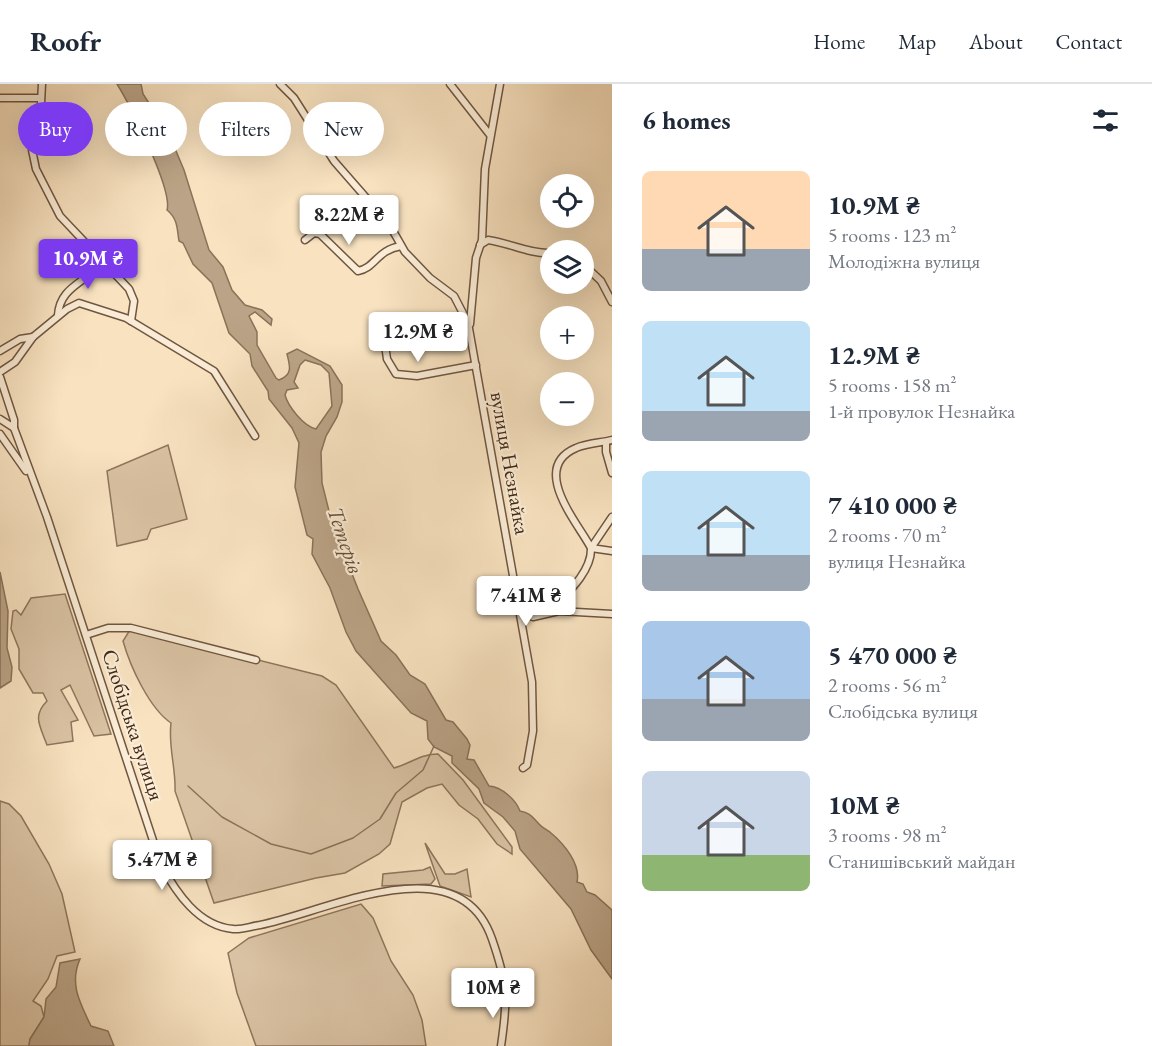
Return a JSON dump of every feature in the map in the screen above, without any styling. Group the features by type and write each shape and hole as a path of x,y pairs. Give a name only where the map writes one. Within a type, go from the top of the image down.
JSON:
{"street":[{"path":"42,84 40,122 32,150 36,169 60,216 132,296 135,309 131,321"},
{"name":"вулиця Незнайка","path":"280,84 294,98 334,160 389,224 401,246 430,278 454,296 462,308 470,331 533,696 533,731 527,765 524,768"},
{"path":"450,84 490,135"},
{"path":"470,331 490,135 500,84"},
{"path":"0,98 40,98"},
{"path":"305,240 314,233 320,234 354,269 360,271 368,267 383,251 401,246"},
{"path":"480,245 488,240 495,240 540,252"},
{"path":"58,315 62,298 73,285 89,276 102,261"},
{"path":"594,275 601,282 612,302"},
{"path":"0,372 15,362 33,337 58,315 74,304 83,303 131,321 214,371 255,436"},
{"path":"382,323 387,358 396,374 417,376 476,364"},
{"path":"0,351 20,339 33,337"},
{"name":"Слобідська вулиця","path":"0,377 14,428 38,492 161,865 179,896 219,926 235,930 279,921 390,890 412,887 435,889 463,900 483,918 504,975 507,994 501,1046"},
{"path":"0,419 14,428"},
{"path":"0,434 16,453 38,492"},
{"path":"612,473 606,452 609,441 573,449 563,459 556,475 563,505 591,548 612,551"},
{"path":"548,613 588,564 591,548 612,517"},
{"path":"564,596 567,606 575,612"},
{"path":"518,604 529,616 575,612 612,614"},
{"path":"86,635 108,628 131,628 256,660"}],"shaded area":[{"path":"117,84 141,84 143,94 148,102 127,102"},
{"path":"152,156 178,156 209,250 223,267 232,290 245,305 262,310 272,319 271,325 255,312 249,316 257,332 257,345 276,378 279,380 287,376 289,366 287,354 297,349 330,366 342,385 342,402 321,452 322,483 332,523 381,641 396,655 410,675 425,684 446,720 453,722 467,739 470,745 467,759 474,760 489,786 508,795 520,811 529,814 556,838 574,861 578,875 577,882 583,884 587,892 595,895 612,910 612,979 591,950 571,909 520,849 515,831 503,817 484,803 479,789 452,763 452,756 434,747 428,739 427,721 411,713 356,651 346,632 330,588 312,554 313,539 307,535 295,487 299,443 292,428 269,399 268,391 252,366 250,354 229,333 212,283 193,264 183,243 179,241 175,221 167,210 164,185","holes":["305,360 321,365 329,373 332,406 316,429 306,424 297,415 285,395 287,390 298,388 294,382 300,365"]},
{"path":"168,445 187,519 151,529 147,539 117,546 107,471"},
{"path":"0,572 8,611 7,648 12,667 11,681 0,688"},
{"path":"65,594 111,734 94,736 70,685 61,690 78,720 71,722 73,741 47,745 39,717 42,706 47,701 43,693 33,693 19,669 19,649 11,629 13,611 16,610 21,615 31,598"},
{"path":"131,628 322,676 336,685 394,768 421,757 438,754 463,780 512,847 512,854 497,844 478,819 459,805 442,784 427,788 402,802 390,844 379,854 345,873 214,903 175,791 170,740 171,723 148,697 135,674 123,641"},
{"path":"0,801 9,804 21,816 49,864 62,894 75,952 57,956 48,979 33,1001 41,1006 44,1017 30,1039 29,1046 0,1046"},
{"path":"425,843 445,874 455,874 467,869 471,897 440,886"},
{"path":"430,867 435,879 431,884 382,886 383,874 423,870"},
{"path":"361,904 373,918 391,961 413,995 422,1020 426,1046 256,1046 237,993 228,953 249,938"},
{"path":"80,959 76,985 80,1001 91,1026 108,1031 114,1046 29,1046 30,1039 44,1017 46,999 56,987 60,963"}],"waterway":[{"path":"188,786 222,817 271,844 311,854 353,838 380,819 396,793 423,770 434,746"}],"water label":[{"name":"Тетерів","path":"346,540"}]}
